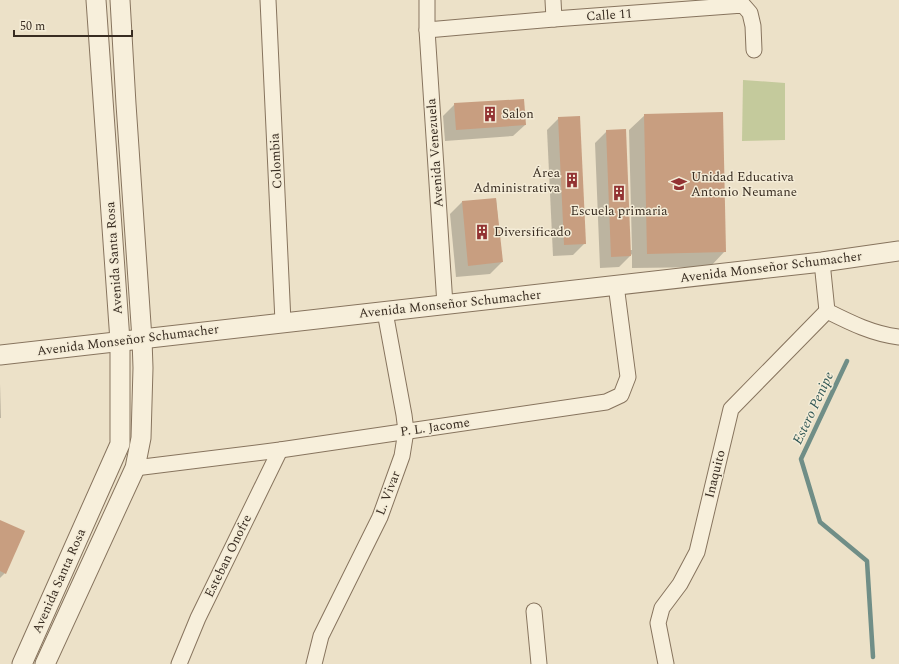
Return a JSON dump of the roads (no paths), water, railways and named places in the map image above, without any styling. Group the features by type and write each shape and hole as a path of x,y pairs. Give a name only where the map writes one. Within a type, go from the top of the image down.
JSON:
{"street":[{"name":"Avenida Santa Rosa","path":"22,664 120,444 120,341 96,0"},
{"name":"Avenida Santa Rosa","path":"45,664 135,468 141,438 143,368 142,339 120,0"},
{"name":"Colombia","path":"268,0 283,322"},
{"name":"Avenida Venezuela","path":"427,0 427,30 445,305"},
{"path":"553,0 554,19"},
{"name":"Calle 11","path":"427,30 554,19 743,6 750,13 753,26 754,50"},
{"name":"Avenida Monseñor Schumacher","path":"0,355 822,262 899,251"},
{"path":"822,262 827,311 864,329 899,338"},
{"name":"P. L. Jacome","path":"135,468 280,450 606,402 621,395 628,377 616,285"},
{"name":"Inaquito","path":"666,664 658,623 662,608 680,584 697,552 732,410 827,311"},
{"name":"L. Vivar","path":"314,664 322,636 380,517 402,456 406,431 385,312"},
{"name":"Esteban Onofre","path":"179,664 198,618 280,450"},
{"path":"534,611 539,664"}],"waterway":[{"name":"Estero Penipe","path":"847,361 801,459 820,522 867,561 873,657"}],"place":[{"name":"Salon","path":"490,114"},
{"name":"Área Administrativa","path":"572,180"},
{"name":"Unidad Educativa Antonio Neumane","path":"679,184"},
{"name":"Escuela primaria","path":"619,193"},
{"name":"Diversificado","path":"482,232"}]}
